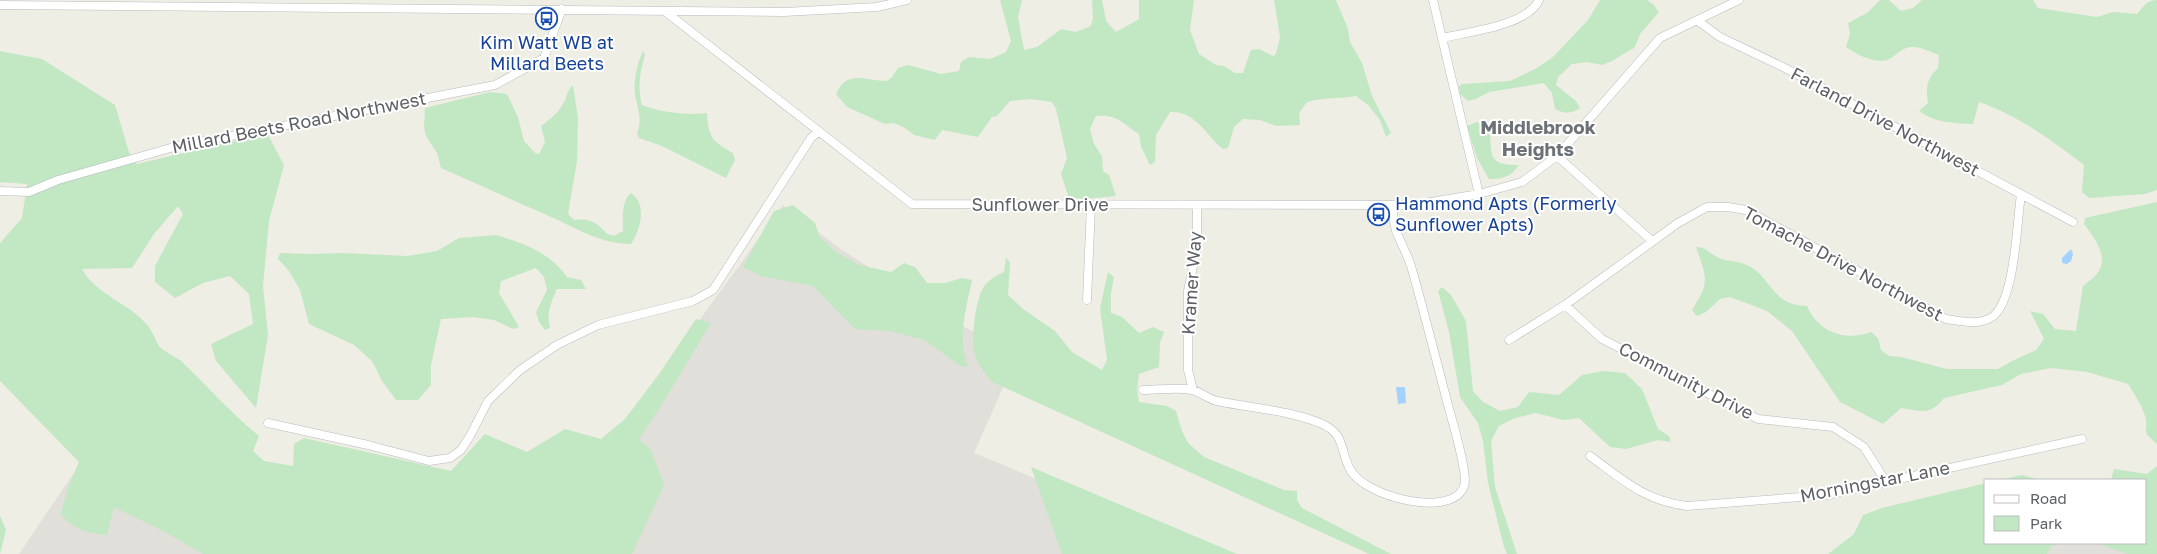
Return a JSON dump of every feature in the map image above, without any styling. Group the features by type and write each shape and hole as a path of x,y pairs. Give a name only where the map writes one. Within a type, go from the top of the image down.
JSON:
{"street":[{"path":"0,4 118,3 666,12 784,12 877,7 907,0"},
{"path":"1433,0 1479,194"},
{"path":"1442,38 1508,23 1526,14 1540,0"},
{"name":"Sunflower Drive","path":"666,12 912,204 1413,205 1479,194 1522,182 1557,156 1660,38 1739,0"},
{"name":"Millard Beets Road Northwest","path":"0,191 29,192 58,180 174,147 496,85 544,58 562,9"},
{"name":"Farland Drive Northwest","path":"1698,21 1720,37 1783,67 2073,222"},
{"path":"268,423 368,445 429,461 450,458 461,450 488,401 520,370 557,345 598,325 693,301 713,290 812,138 819,131"},
{"path":"1557,156 1652,241"},
{"name":"Tomache Drive Northwest","path":"1509,340 1565,304 1678,222 1707,207 1728,207 1746,210 1946,319 1972,323 1992,316 2004,303 2009,286 2020,194"},
{"path":"1087,300 1091,205"},
{"path":"1143,390 1193,390 1214,400 1319,423 1332,430 1341,440 1352,472 1358,479 1402,500 1440,503 1457,498 1465,480 1455,433 1419,294 1408,257 1396,230 1392,205"},
{"name":"Kramer Way","path":"1193,390 1188,370 1188,291 1197,247 1197,206"},
{"name":"Community Drive","path":"1565,304 1602,339 1758,419 1834,427 1864,448 1886,482"},
{"name":"Morningstar Lane","path":"1590,456 1639,492 1669,504 1687,506 1826,495 2082,439"}],"shaded area":[{"path":"783,205 842,250 954,321 1017,356 974,453 1216,554 530,554"},
{"path":"90,449 510,554 19,554"},
{"path":"1984,543 2157,543 2157,554 1866,554"}],"green space":[{"path":"1000,0 1022,0 1018,17 1024,50 1037,47 1061,29 1076,32 1091,26 1093,18 1092,0 1102,0 1106,21 1116,32 1139,19 1139,0 1194,0 1190,30 1199,54 1216,65 1224,66 1235,73 1243,73 1251,50 1259,49 1273,56 1276,54 1280,37 1274,0 1336,0 1348,29 1350,42 1362,63 1372,96 1391,133 1386,137 1380,120 1368,105 1356,96 1319,99 1307,102 1299,113 1300,125 1276,126 1260,120 1243,119 1234,127 1228,148 1223,149 1193,119 1179,112 1170,112 1156,135 1155,162 1150,165 1141,147 1139,134 1120,120 1096,116 1090,129 1094,144 1102,156 1103,171 1109,175 1116,196 1084,199 1069,198 1061,174 1067,158 1056,109 1052,102 1030,99 1010,101 997,116 992,117 978,137 942,130 935,140 914,135 894,123 885,124 847,107 836,94 840,86 851,79 887,81 898,68 908,65 941,74 959,71 961,62 969,57 990,59 1006,52 1011,41"},
{"path":"1600,0 1647,0 1659,12 1640,34 1635,47 1602,65 1587,62 1572,64 1558,77 1556,85 1576,101 1580,108 1568,113 1555,109 1552,93 1544,83 1489,92 1468,101 1460,94 1459,86 1462,84 1510,81 1537,68 1553,57 1588,20"},
{"path":"1880,0 1889,0 1901,11 1913,8 1922,0 2033,0 2038,8 2097,17 2113,12 2137,14 2143,6 2157,0 2157,190 2145,194 2089,198 2082,192 2084,165 2047,138 2007,114 1979,102 1973,124 1951,123 1938,120 1919,111 1928,103 1928,84 1931,76 1938,68 1939,55 1919,48 1909,47 1891,58 1880,61 1862,56 1846,47 1850,34 1848,23 1867,13"},
{"path":"0,51 42,59 115,105 129,152 137,164 267,133 284,165 269,221 263,286 268,335 256,408 216,361 211,344 253,324 249,294 230,276 203,283 175,298 155,282 155,266 183,214 178,206 154,234 132,268 82,269 96,286 141,318 150,328 161,348 181,361 259,436 253,451 264,461 293,466 294,444 304,438 451,471 485,434 527,452 565,429 601,439 625,419 659,374 696,319 711,323 639,439 651,450 664,485 632,554 203,554 165,532 114,507 107,535 87,531 70,523 61,514 68,488 79,462 0,381 0,243 22,218 27,184 0,182"},
{"path":"643,51 645,55 639,86 642,105 674,113 707,113 710,133 713,138 733,153 735,160 726,178 662,146 639,138 637,134 640,117 635,93 635,81"},
{"path":"573,85 578,118 577,161 568,214 574,220 592,222 600,226 607,234 614,236 623,231 624,205 631,193 639,204 641,218 631,244 600,239 590,235 441,168 437,153 426,136 424,127 425,108 490,92 507,94 518,117 524,141 535,153 539,154 545,142 541,126 560,109"},
{"path":"1477,122 1488,126 1492,155 1495,159 1507,164 1519,165 1509,175 1502,178 1489,179 1477,158 1467,126"},
{"path":"2157,202 2157,444 2146,432 2144,412 2128,384 2087,372 2051,368 2021,374 2002,385 1944,398 1930,410 1920,411 1901,408 1883,424 1840,402 1792,331 1767,311 1730,297 1720,299 1706,312 1697,316 1692,310 1702,292 1705,280 1703,266 1696,247 1699,247 1721,259 1744,264 1754,269 1781,298 1796,305 1807,306 1818,322 1833,332 1852,336 1871,332 1878,338 1881,350 1889,356 1901,357 1947,369 1998,369 2036,350 2044,339 2030,311 2043,314 2055,329 2076,331 2083,286 2096,275 2102,262 2096,241 2084,224 2085,218"},
{"path":"793,205 815,223 819,236 836,252 859,265 891,272 904,263 915,267 927,283 945,283 962,278 972,280 963,334 963,345 968,367 961,366 924,340 890,331 855,329 813,286 761,276 743,267 774,211"},
{"path":"496,235 536,250 552,261 567,277 581,280 586,289 557,289 549,313 550,328 545,330 539,322 536,312 547,290 544,277 536,268 501,281 499,293 519,327 513,329 494,320 472,317 441,319 431,365 431,385 418,400 396,400 382,381 372,361 354,345 309,324 300,290 289,271 278,259 280,253 407,256 437,251 459,238"},
{"path":"1006,257 1010,263 1008,295 1023,309 1055,331 1072,352 1102,370 1107,360 1100,308 1108,272 1114,277 1111,293 1111,313 1122,317 1139,333 1153,327 1164,332 1160,343 1159,367 1139,374 1137,390 1139,402 1167,406 1176,411 1188,443 1204,457 1284,490 1297,491 1297,500 1302,508 1391,554 1369,554 990,381 977,361 974,351 975,315 983,288 997,275 1004,272"},
{"path":"1442,287 1451,295 1466,321 1473,391 1483,402 1500,411 1518,407 1529,392 1559,395 1582,375 1603,371 1625,373 1642,389 1658,429 1669,436 1671,442 1658,440 1626,449 1610,447 1579,418 1563,420 1536,413 1515,418 1499,426 1491,441 1495,487 1517,554 1507,554 1504,547 1488,483 1483,441 1478,423 1460,397 1449,332 1438,291"},
{"path":"2157,466 2157,554 2128,554 2099,544 2147,544 2147,479 2111,479 2114,469 2147,474"},
{"path":"1031,467 1237,554 1062,554"},
{"path":"2022,475 2036,479 2004,479"},
{"path":"1984,483 1984,544 2060,544 2051,546 2047,554 1828,554 1854,534 1863,515 1882,508"},
{"path":"0,516 6,530 0,554"}],"water":[{"path":"2071,249 2073,254 2071,261 2067,264 2062,263 2062,258"},
{"path":"1396,387 1405,387 1406,403 1398,404"}],"place":[{"name":"Kim Watt WB at Millard Beets","path":"547,18"},
{"name":"Hammond Apts (Formerly Sunflower Apts)","path":"1379,214"}],"district":[{"name":"Middlebrook Heights","path":"1538,138"}]}
